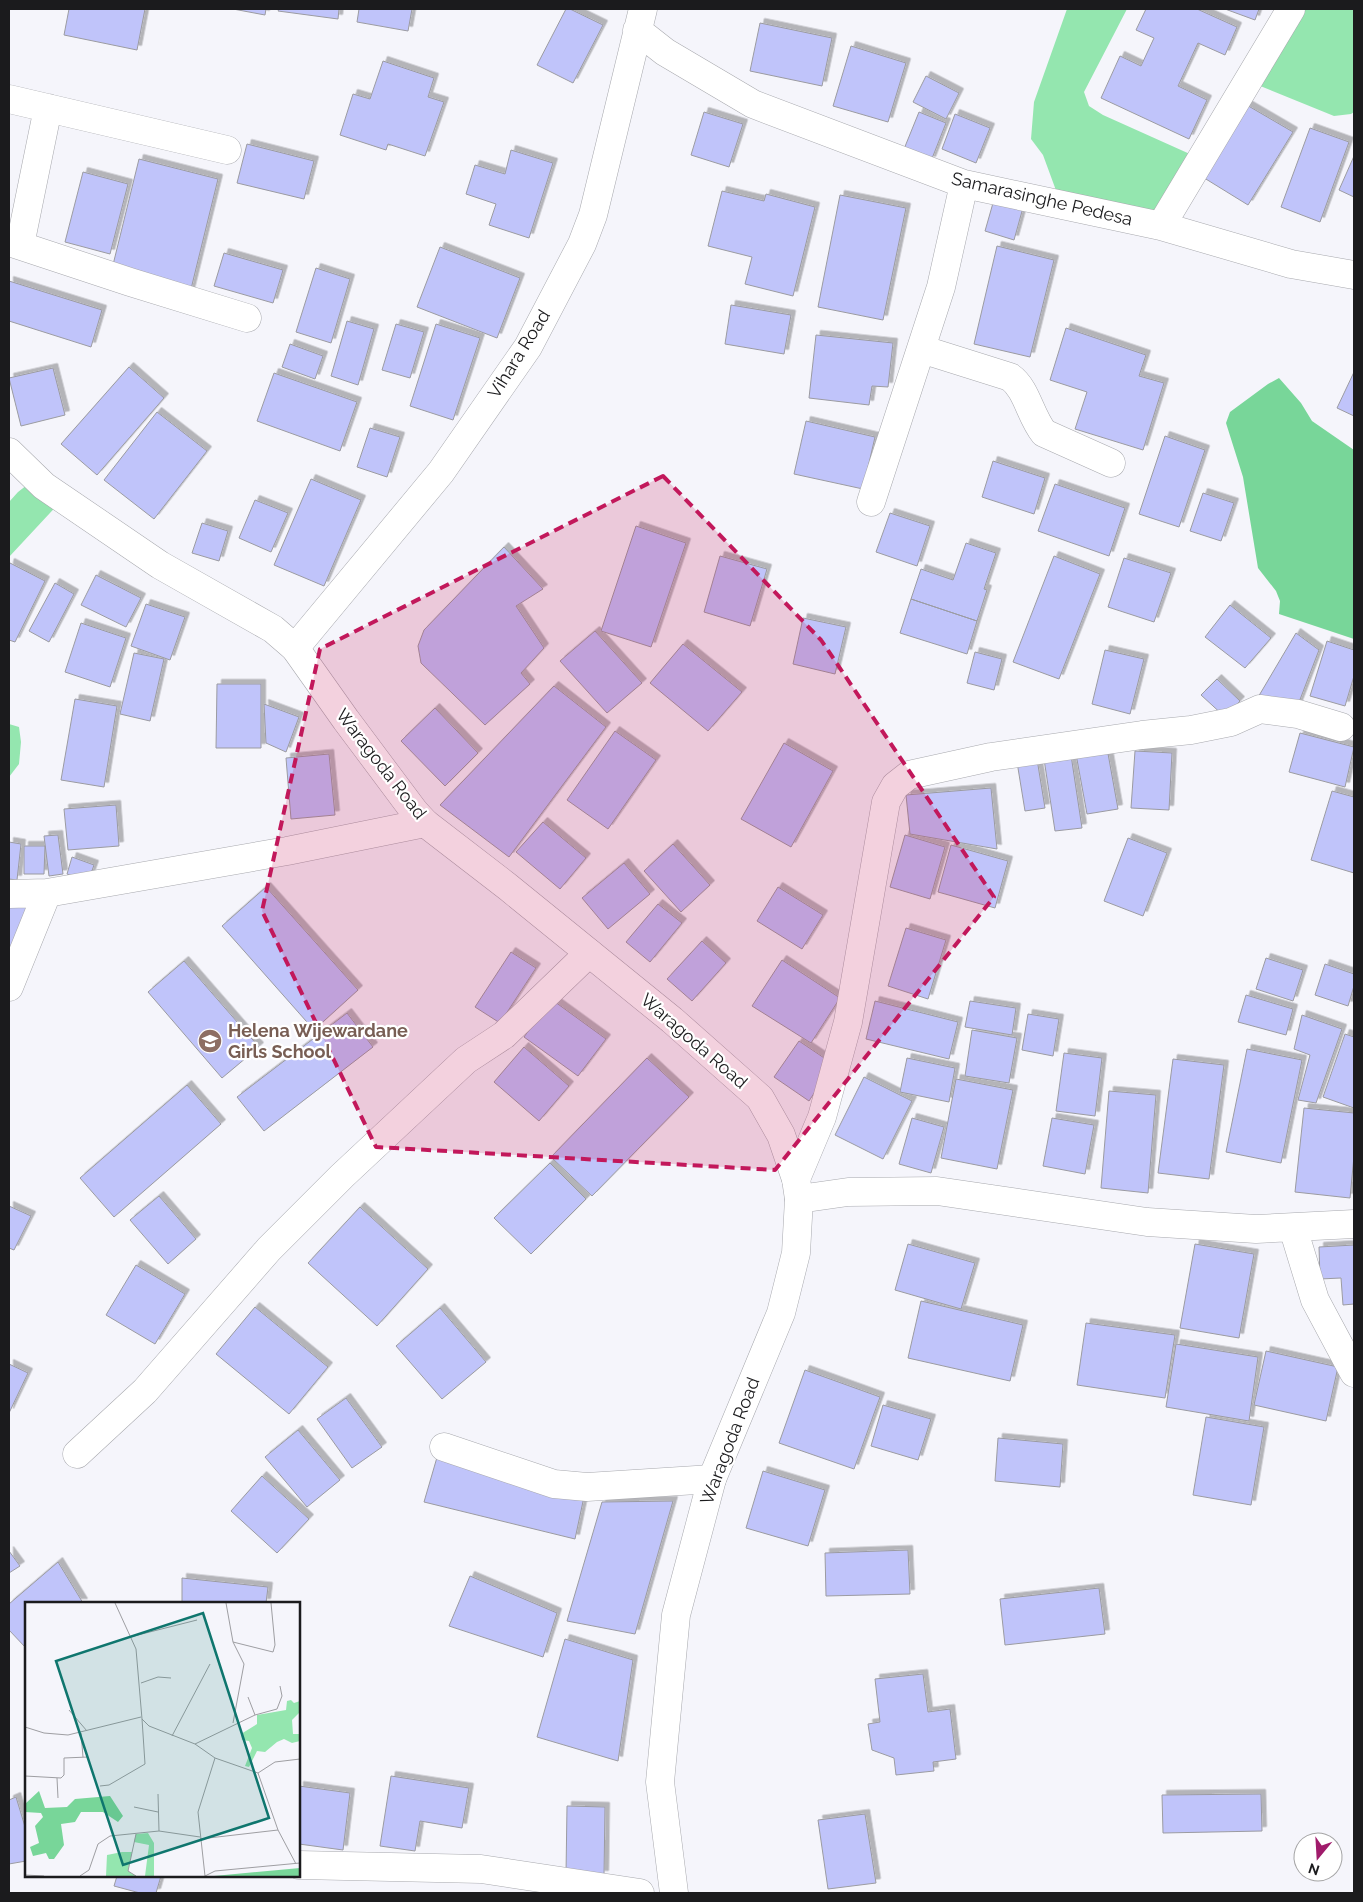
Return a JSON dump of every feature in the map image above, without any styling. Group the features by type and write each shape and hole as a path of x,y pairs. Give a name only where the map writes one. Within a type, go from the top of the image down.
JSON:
{"street":[{"path":"1161,226 1292,9"},
{"name":"Samarasinghe Pedesa","path":"640,19 664,52 753,104 964,184 1161,226 1290,264 1354,275"},
{"name":"Vihara Road","path":"295,648 441,472 528,347 582,244 593,215 640,19"},
{"path":"9,99 226,150"},
{"path":"48,108 14,244 247,318"},
{"path":"871,502 941,287 964,184"},
{"path":"921,349 1010,377 1018,382 1038,425 1044,433 1111,464"},
{"name":"Waragoda Road","path":"9,452 44,486 160,565 274,629 295,648 351,728 425,823 672,1020 760,1098 781,1135 798,1189 796,1253 781,1313 712,1479 676,1615 660,1782 674,1893"},
{"path":"1341,726 1298,714 1260,710 1231,722 1191,730 1142,735 991,757 909,775 895,786 886,802 848,1022 822,1117 798,1189 848,1192 937,1191 1147,1222 1256,1229 1354,1224"},
{"path":"9,894 47,893 287,851 425,823"},
{"path":"9,987 47,893"},
{"path":"77,1454 145,1391 269,1249 342,1176 466,1060 504,1035 589,953"},
{"path":"1293,1228 1315,1300 1354,1373"},
{"path":"444,1447 554,1484 587,1487 712,1479"},
{"path":"300,1865 481,1869 640,1893"}],"highlighted area":[{"path":"663,476 821,640 994,897 775,1170 376,1147 262,911 320,649"}],"green space":[{"path":"1067,9 1127,9 1084,92 1089,106 1103,115 1201,159 1161,226 1061,204 1043,155 1031,139 1034,102"},
{"path":"1291,9 1354,9 1354,112 1351,114 1334,116 1248,81"},
{"path":"1279,378 1301,403 1312,421 1354,450 1354,639 1279,614 1280,601 1276,591 1258,568 1243,477 1226,423 1230,412"},
{"path":"36,478 63,499 9,557 9,502"},
{"path":"9,724 19,727 21,742 19,764 9,777"}],"building":[{"path":"69,9 145,9 137,50 64,35"},
{"path":"233,9 266,9 265,15"},
{"path":"279,9 339,9 338,19 278,11"},
{"path":"359,9 412,9 408,31 357,22"},
{"path":"566,9 570,9 603,25 573,83 537,65"},
{"path":"1146,9 1197,9 1237,27 1225,55 1198,43 1178,86 1207,100 1189,139 1101,98 1120,56 1141,66 1154,38 1136,30"},
{"path":"1225,9 1259,9 1255,20"},
{"path":"760,23 832,38 822,86 750,71"},
{"path":"851,46 906,63 888,122 833,106"},
{"path":"383,61 434,78 428,97 444,102 425,156 388,144 386,150 340,135 353,94 370,99"},
{"path":"926,76 959,93 946,119 913,102"},
{"path":"1245,104 1293,132 1248,205 1201,176"},
{"path":"704,112 743,124 729,167 691,155"},
{"path":"919,112 946,123 931,161 904,149"},
{"path":"955,114 990,128 976,163 942,149"},
{"path":"1310,128 1349,142 1320,222 1281,207"},
{"path":"247,144 314,161 304,199 237,183"},
{"path":"511,150 553,163 529,238 489,225 496,204 466,194 475,165 505,174"},
{"path":"1354,156 1354,197 1339,190"},
{"path":"139,159 218,179 190,293 111,273"},
{"path":"83,172 128,184 110,254 65,242"},
{"path":"722,191 764,201 766,194 815,207 793,296 745,284 752,257 708,246"},
{"path":"840,195 906,208 883,320 818,307"},
{"path":"995,196 1024,204 1014,240 985,231"},
{"path":"997,246 1054,260 1030,357 974,344"},
{"path":"440,247 520,278 497,338 417,307"},
{"path":"224,253 283,270 273,303 214,286"},
{"path":"316,268 350,279 331,343 296,332"},
{"path":"9,281 102,310 91,347 9,321"},
{"path":"731,305 791,315 784,354 725,344"},
{"path":"347,321 374,329 358,385 331,376"},
{"path":"396,324 424,332 410,378 382,370"},
{"path":"436,324 480,338 453,420 410,406"},
{"path":"1066,328 1146,355 1139,376 1164,383 1143,450 1075,429 1087,392 1050,380"},
{"path":"816,335 893,343 888,387 872,386 869,405 809,398"},
{"path":"290,344 323,356 315,379 282,367"},
{"path":"129,367 164,398 97,475 61,444"},
{"path":"53,368 65,415 21,426 9,378"},
{"path":"1354,372 1354,416 1337,408"},
{"path":"274,373 357,402 340,451 257,421"},
{"path":"157,412 207,451 154,519 104,480"},
{"path":"806,421 875,437 863,489 794,474"},
{"path":"370,428 400,437 387,477 357,467"},
{"path":"1165,436 1205,450 1179,527 1139,514"},
{"path":"993,461 1045,478 1034,514 982,497"},
{"path":"311,479 361,500 324,586 274,565"},
{"path":"1055,484 1125,508 1109,556 1038,531"},
{"path":"1203,493 1234,503 1221,541 1190,531"},
{"path":"255,500 288,513 271,552 239,538"},
{"path":"890,513 930,526 917,566 876,552"},
{"path":"202,523 228,531 219,561 192,553"},
{"path":"636,526 686,543 651,647 601,631"},
{"path":"966,543 996,553 984,589 987,590 977,621 911,599 921,569 953,580"},
{"path":"504,547 543,589 516,606 544,648 521,673 530,684 485,725 421,663 418,646 424,630"},
{"path":"720,556 767,569 750,626 704,612"},
{"path":"1054,556 1100,574 1059,679 1013,662"},
{"path":"1124,558 1171,573 1154,622 1108,607"},
{"path":"10,563 45,581 15,642 9,640"},
{"path":"96,575 141,598 126,627 81,605"},
{"path":"55,583 74,594 49,642 29,631"},
{"path":"911,599 977,621 967,654 900,633"},
{"path":"146,604 185,617 170,660 131,646"},
{"path":"1230,605 1271,638 1245,668 1205,637"},
{"path":"803,618 846,627 835,674 793,664"},
{"path":"81,623 126,638 110,687 65,672"},
{"path":"595,631 642,683 607,713 560,661"},
{"path":"1296,633 1319,650 1296,710 1257,699"},
{"path":"1327,641 1354,650 1354,676 1345,706 1310,696"},
{"path":"683,644 742,692 708,731 650,683"},
{"path":"1105,650 1144,659 1130,714 1092,704"},
{"path":"975,652 1002,659 994,690 967,683"},
{"path":"134,653 164,659 150,721 120,714"},
{"path":"1217,679 1240,701 1225,717 1201,695"},
{"path":"217,684 261,684 261,748 216,748"},
{"path":"554,686 606,727 509,857 440,805"},
{"path":"75,699 117,706 104,787 61,780"},
{"path":"264,704 299,717 286,752 266,743"},
{"path":"435,708 478,753 445,786 401,741"},
{"path":"615,731 656,760 608,829 567,800"},
{"path":"1300,733 1354,747 1345,787 1289,772"},
{"path":"784,743 833,771 791,847 741,819"},
{"path":"1107,748 1118,809 1087,814 1076,754"},
{"path":"1135,751 1172,753 1169,810 1131,808"},
{"path":"329,754 335,815 291,819 286,758"},
{"path":"1071,755 1082,828 1055,831 1044,759"},
{"path":"1037,759 1045,808 1025,811 1017,762"},
{"path":"991,788 997,849 910,834 906,795"},
{"path":"1332,791 1354,797 1354,873 1311,860"},
{"path":"116,805 119,846 68,850 64,809"},
{"path":"543,822 586,858 560,889 516,852"},
{"path":"58,835 63,874 49,876 44,836"},
{"path":"905,835 945,847 930,899 890,887"},
{"path":"1128,838 1167,853 1143,916 1104,901"},
{"path":"9,842 21,844 17,880 9,879"},
{"path":"673,844 710,885 681,912 644,871"},
{"path":"951,845 1008,861 995,908 938,892"},
{"path":"24,846 45,846 44,874 24,874"},
{"path":"72,857 94,865 88,882 67,874"},
{"path":"624,863 650,894 608,929 582,898"},
{"path":"266,887 358,990 314,1030 222,926"},
{"path":"778,887 823,915 802,949 757,921"},
{"path":"658,904 682,923 650,962 626,942"},
{"path":"9,907 29,907 9,967"},
{"path":"906,928 946,940 928,999 888,986"},
{"path":"702,941 726,963 692,1001 667,979"},
{"path":"511,952 536,968 500,1023 475,1007"},
{"path":"1266,958 1303,970 1293,1001 1256,989"},
{"path":"782,960 840,998 811,1043 752,1006"},
{"path":"184,961 259,1047 222,1078 148,992"},
{"path":"1325,964 1354,974 1354,986 1348,1006 1315,995"},
{"path":"1246,995 1293,1009 1286,1035 1238,1022"},
{"path":"551,999 606,1039 578,1076 524,1037"},
{"path":"875,1001 958,1022 949,1059 866,1039"},
{"path":"970,1001 1016,1008 1012,1035 965,1027"},
{"path":"347,1013 373,1047 264,1131 237,1097"},
{"path":"1028,1014 1059,1019 1053,1056 1022,1050"},
{"path":"1302,1015 1342,1029 1316,1103 1298,1100 1310,1055 1294,1049"},
{"path":"972,1030 1017,1038 1009,1083 965,1076"},
{"path":"1345,1034 1354,1037 1354,1108 1323,1097"},
{"path":"799,1041 833,1064 809,1101 774,1077"},
{"path":"524,1047 569,1086 539,1121 494,1082"},
{"path":"1247,1049 1302,1060 1281,1163 1226,1152"},
{"path":"1064,1053 1102,1058 1095,1116 1056,1111"},
{"path":"647,1058 689,1097 592,1196 551,1157"},
{"path":"907,1058 955,1068 949,1102 900,1092"},
{"path":"1173,1059 1224,1065 1209,1179 1158,1173"},
{"path":"864,1077 912,1101 883,1159 835,1135"},
{"path":"956,1079 1013,1090 997,1169 941,1158"},
{"path":"187,1085 221,1124 114,1217 80,1178"},
{"path":"1109,1091 1156,1095 1148,1193 1101,1188"},
{"path":"1304,1108 1354,1113 1354,1156 1350,1198 1295,1192"},
{"path":"912,1118 944,1127 931,1173 899,1164"},
{"path":"1052,1118 1094,1125 1085,1174 1043,1166"},
{"path":"550,1163 586,1199 531,1254 494,1218"},
{"path":"159,1196 196,1239 168,1264 130,1220"},
{"path":"9,1206 31,1216 14,1250 9,1248"},
{"path":"360,1207 428,1269 377,1326 308,1263"},
{"path":"908,1244 975,1263 961,1309 895,1290"},
{"path":"1195,1244 1254,1254 1239,1338 1180,1328"},
{"path":"1354,1245 1354,1304 1343,1305 1341,1278 1320,1279 1319,1247"},
{"path":"136,1265 185,1294 155,1344 106,1315"},
{"path":"921,1301 1023,1325 1010,1381 908,1358"},
{"path":"255,1307 328,1367 289,1414 216,1354"},
{"path":"440,1308 486,1362 442,1399 396,1346"},
{"path":"1086,1323 1175,1335 1165,1398 1077,1385"},
{"path":"1176,1344 1258,1357 1249,1421 1166,1407"},
{"path":"1266,1351 1338,1367 1326,1421 1254,1405"},
{"path":"9,1364 28,1373 9,1413"},
{"path":"805,1370 880,1397 854,1469 779,1443"},
{"path":"346,1398 382,1447 352,1468 317,1419"},
{"path":"883,1405 931,1419 918,1460 871,1446"},
{"path":"1206,1417 1264,1427 1251,1505 1193,1495"},
{"path":"298,1430 340,1480 307,1507 265,1457"},
{"path":"998,1438 1063,1444 1060,1487 995,1481"},
{"path":"440,1447 585,1492 575,1539 424,1502"},
{"path":"763,1471 825,1490 808,1546 746,1528"},
{"path":"262,1476 309,1519 277,1553 231,1511"},
{"path":"673,1501 635,1634 567,1621 602,1502"},
{"path":"908,1550 910,1594 826,1596 825,1553"},
{"path":"9,1551 20,1566 9,1573"},
{"path":"58,1562 82,1602 25,1602 25,1647 9,1630 9,1604"},
{"path":"470,1576 557,1613 543,1657 449,1626"},
{"path":"182,1578 268,1587 266,1602 182,1602"},
{"path":"1099,1588 1105,1634 1005,1645 1000,1599"},
{"path":"565,1639 633,1660 618,1761 537,1737"},
{"path":"923,1674 928,1712 950,1709 956,1759 933,1762 934,1771 896,1775 894,1758 872,1750 868,1724 880,1722 875,1679"},
{"path":"391,1776 469,1788 462,1828 420,1821 415,1851 380,1846"},
{"path":"300,1786 350,1793 343,1850 300,1844"},
{"path":"1261,1794 1262,1831 1163,1833 1162,1795"},
{"path":"16,1797 25,1827 25,1861 9,1864 9,1800"},
{"path":"567,1806 605,1807 604,1875 566,1874"},
{"path":"865,1814 876,1883 828,1889 818,1820"},
{"path":"117,1877 161,1877 156,1893 140,1893 114,1886"}],"place":[{"name":"Helena Wijewardane Girls School","path":"210,1041"}]}
